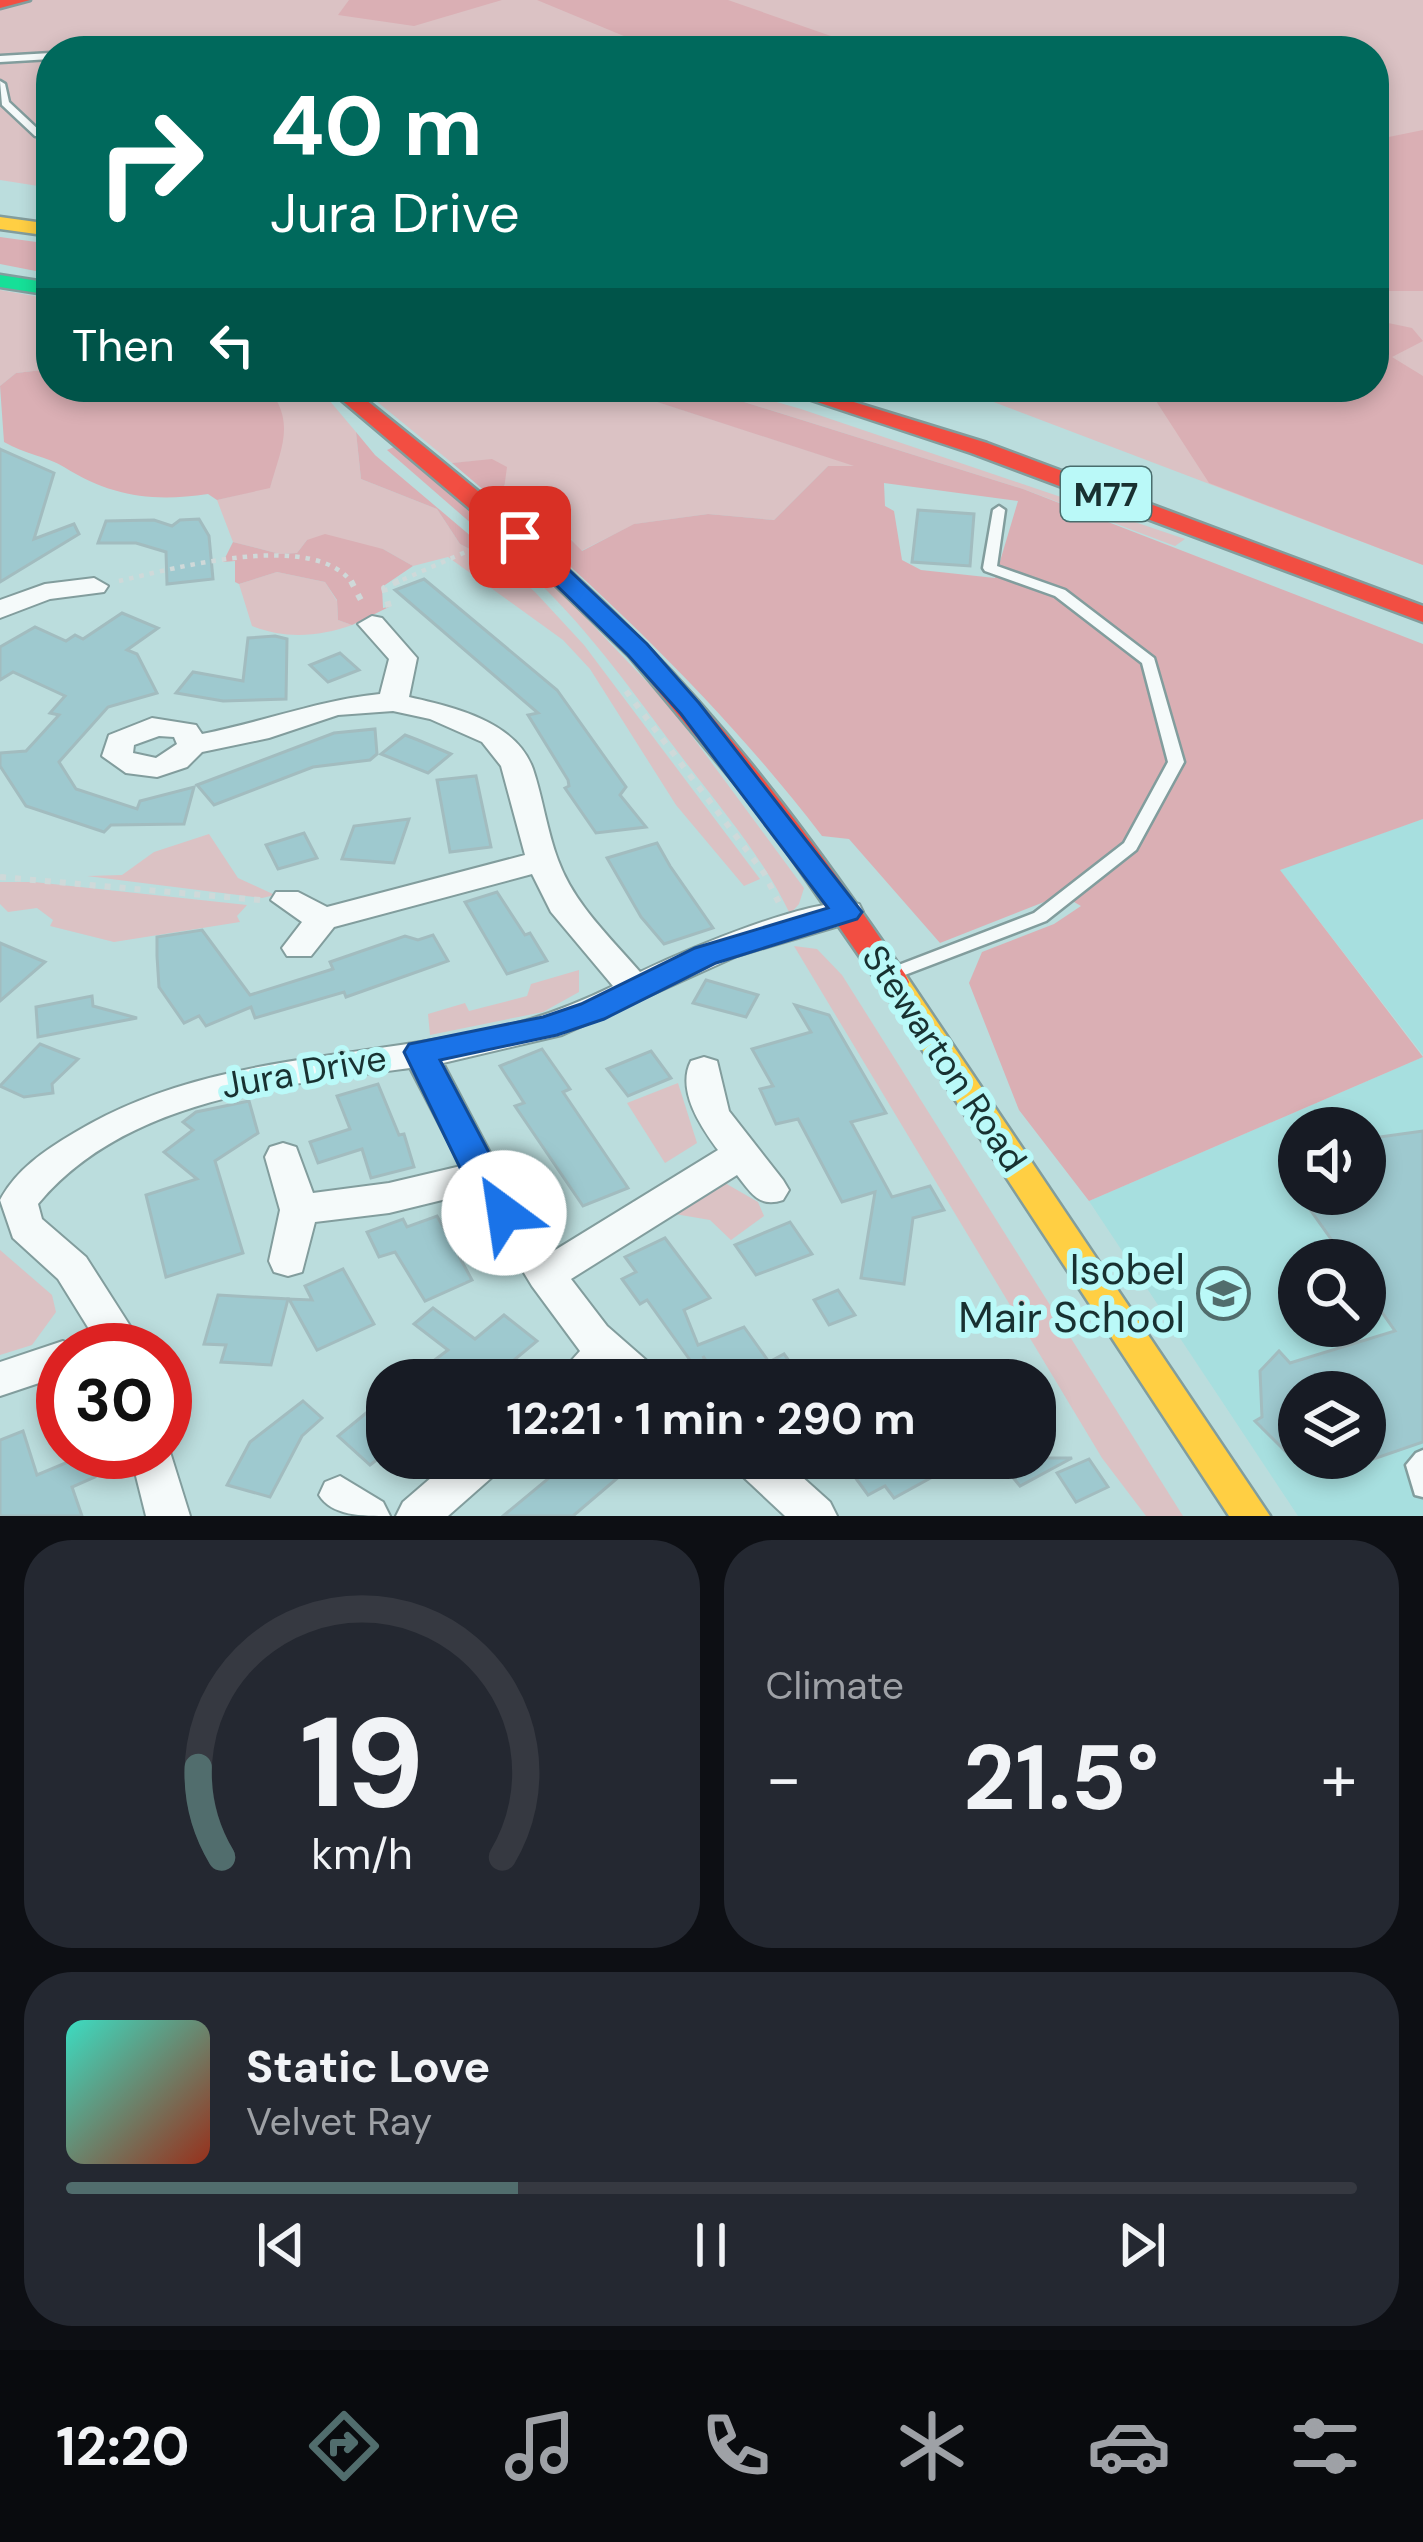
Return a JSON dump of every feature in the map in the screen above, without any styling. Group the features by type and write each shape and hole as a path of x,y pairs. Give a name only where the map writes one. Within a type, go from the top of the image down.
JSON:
{"main road":[{"path":"0,3 22,0"},
{"path":"0,202 36,207"},
{"path":"0,223 36,228"},
{"path":"0,280 36,286"},
{"name":"Stewarton Road","path":"355,402 520,537 638,650 747,779 847,912 1251,1516"},
{"name":"M77","path":"831,402 980,448 1423,615"},
{"name":"M77","path":"919,402 1040,441"}],"street":[{"path":"0,610 45,592 94,586"},
{"path":"387,622 404,658 393,702"},
{"path":"192,745 259,732 335,707 393,702 492,736 509,752 527,799 542,861 563,904 637,991"},
{"path":"298,948 323,919 542,861"},
{"path":"287,901 323,919"},
{"name":"Jura Drive","path":"98,1323 72,1268 26,1227 9,1200 49,1165 172,1100 276,1070 420,1052 546,1028 637,991 705,956 847,912"},
{"path":"420,1052 481,1176 546,1275 585,1359"},
{"path":"704,1070 712,1114 770,1190"},
{"path":"546,1275 741,1154"},
{"path":"283,1157 299,1210 288,1261"},
{"path":"299,1210 389,1198 481,1176"},
{"path":"0,1378 36,1367"},
{"path":"158,1479 168,1516"},
{"path":"418,1516 460,1479"},
{"path":"775,1479 815,1516"}],"lane":[{"path":"0,59 36,57"},
{"path":"0,84 5,103 36,132"},
{"path":"886,976 1040,917 1130,846 1176,762 1149,661 1060,593 990,568 999,510"},
{"path":"1423,1459 1417,1465 1423,1488"}],"path":[{"path":"470,528 502,556"},
{"path":"387,622 385,588 487,542"},
{"path":"94,586 149,574 318,557 342,568 387,622"},
{"path":"615,676 764,873 791,927"},
{"path":"0,877 287,901"}],"shaded area":[{"path":"30,0 1423,0 1423,565 994,402 1389,402 1389,36 36,36 36,186 0,180 0,4"},
{"path":"349,0 502,0 414,26 338,15"},
{"path":"537,0 728,0 831,36 624,36"},
{"path":"1423,130 1423,291 1389,291 1389,137"},
{"path":"0,237 36,242 36,271 0,264"},
{"path":"0,290 36,296 36,371 16,373 0,386"},
{"path":"1389,323 1412,328 1423,341 1392,357 1423,376 1423,565 1209,483 1157,402 1389,402"},
{"path":"36,371 36,402 278,402 284,436 270,488 217,500 208,494 133,495 20,450 4,442 0,386 16,373"},
{"path":"277,402 331,402 356,432 361,479 437,509 460,544 510,569 536,593 584,645 760,879 744,886 676,805 590,669 563,640 448,557 413,566 383,549 307,540 297,553 280,554 233,542 217,500 270,487 281,447"},
{"path":"377,402 658,402 859,467 828,466 774,520 708,514 635,524 581,551 551,517 513,494 492,460 452,463"},
{"path":"657,402 744,402 1023,489 1423,644 1423,819 1280,870 1423,1057 1307,1107 1278,1107 1278,1120 1089,1201 1019,1110 969,983 982,952 1054,924 1081,906 1062,895 940,943 849,839 822,836 738,735 647,639 452,463 492,459 507,467 504,489 532,511 545,513 582,551 634,524 708,514 774,520 828,466 854,466","holes":["884,483 1018,501 995,578 921,570 902,560 894,511 885,506"]},
{"path":"744,402 776,402 801,409 1185,539 1175,546 1023,489"},
{"path":"356,432 375,455 511,570 460,544 437,509 361,479"},
{"path":"396,446 545,575 535,579 387,450"},
{"path":"325,534 383,549 413,566 382,587 383,608 389,607 352,625 338,620 337,600 325,582 277,572 239,584 235,561 223,562 233,542 280,554 297,553 307,540"},
{"path":"277,572 325,582 337,601 338,620 352,625 302,635 252,626 239,584"},
{"path":"545,575 669,705 804,888 790,914 727,816 595,644 535,579"},
{"path":"1423,819 1423,1055 1279,869"},
{"path":"209,834 238,878 275,895 262,898 87,876 122,875 154,852"},
{"path":"0,882 247,905 237,916 240,922 114,942 50,926 53,920 37,908 8,912 0,904"},
{"path":"794,946 817,949 842,975 1183,1516 1146,1516 1102,1458 1056,1382 1056,1359 1042,1359"},
{"path":"579,970 579,992 543,1012 430,1035 428,1014 465,1003 469,1011 527,996 531,984"},
{"name":"Isobel Mair School","path":"1423,1057 1423,1516 1298,1516 1089,1201 1278,1120 1278,1215 1386,1215 1386,1107 1307,1107"},
{"path":"678,1083 697,1143 665,1163 627,1103"},
{"path":"725,1183 758,1202 764,1216 731,1240 710,1220 675,1214 713,1184"},
{"path":"0,1250 52,1295 56,1312 48,1323 36,1323 32,1345 0,1355"}],"building":[{"path":"0,449 54,473 34,539 74,524 79,534 0,582"},
{"path":"918,510 974,514 970,566 912,562"},
{"path":"199,519 209,536 213,579 167,584 166,552 136,543 98,543 106,521 154,520 172,526 180,520"},
{"path":"424,579 557,690 626,787 620,795 646,827 596,833 565,788 568,780 528,715 538,713 395,590"},
{"path":"122,613 158,628 127,650 137,654 157,693 108,707 59,762 76,789 137,809 140,801 194,787 184,824 111,825 104,832 26,806 0,766 0,753 26,751 59,715 50,713 65,696 13,672 0,680 0,647 35,627 66,641 75,635 83,639"},
{"path":"248,638 287,639 286,699 223,701 176,693 193,672 243,681"},
{"path":"340,653 359,670 328,682 310,665"},
{"path":"375,729 377,754 370,760 313,767 214,805 197,785 334,733"},
{"path":"405,735 451,754 428,773 381,754"},
{"path":"476,776 491,847 450,852 437,780"},
{"path":"409,819 394,863 342,859 354,826"},
{"path":"304,833 317,858 278,869 266,845"},
{"path":"657,843 713,928 664,944 641,917 607,858"},
{"path":"497,892 547,961 507,974 465,902"},
{"path":"202,930 250,995 333,969 330,962 405,936 418,940 433,935 448,961 346,997 344,992 255,1018 251,1007 206,1026 199,1016 184,1023 159,987 157,956 157,937"},
{"path":"0,943 45,962 0,1001"},
{"path":"706,980 758,995 746,1017 693,1003"},
{"path":"92,996 93,1006 137,1018 38,1037 36,1007"},
{"path":"795,1005 829,1015 886,1113 851,1122 892,1197 930,1186 944,1210 913,1218 904,1284 861,1278 875,1192 842,1202 798,1119 776,1124 760,1089 773,1086 752,1049 811,1032"},
{"path":"40,1044 78,1059 52,1084 53,1093 24,1097 0,1086"},
{"path":"542,1049 570,1089 563,1092 628,1188 583,1206 515,1106 524,1103 500,1066"},
{"path":"651,1051 671,1078 628,1096 607,1069"},
{"path":"378,1084 399,1135 404,1134 414,1167 371,1178 362,1149 318,1163 310,1142 350,1129 337,1096"},
{"path":"249,1101 258,1133 215,1161 243,1253 166,1277 146,1195 197,1179 164,1152 193,1130 183,1122 196,1112"},
{"path":"1423,1131 1423,1442 1386,1455 1386,1371 1278,1371 1278,1444 1255,1421 1262,1417 1260,1371 1279,1351 1290,1363 1342,1347 1386,1347 1386,1334 1395,1331 1386,1318 1386,1239 1331,1239 1314,1215 1386,1215 1386,1136"},
{"path":"437,1216 472,1280 425,1301 395,1252 379,1257 367,1232 403,1219 407,1227"},
{"path":"790,1222 812,1254 756,1275 735,1245"},
{"path":"665,1238 710,1298 684,1310 698,1345 744,1327 767,1359 689,1359 647,1300 640,1304 622,1279 636,1272 625,1257"},
{"path":"343,1269 374,1324 317,1350 289,1299 312,1300 305,1286"},
{"path":"838,1290 855,1315 829,1325 814,1300"},
{"path":"218,1295 288,1299 271,1365 221,1362 226,1345 204,1344"},
{"path":"433,1308 475,1339 504,1315 537,1341 515,1359 436,1359 448,1350 414,1324"},
{"path":"303,1401 322,1418 302,1436 270,1497 227,1485 250,1442"},
{"path":"366,1413 366,1461 338,1436"},
{"path":"23,1431 36,1479 90,1479 72,1487 82,1516 0,1516 0,1440"},
{"path":"1089,1459 1108,1487 1076,1502 1057,1473"},
{"path":"548,1479 616,1479 573,1516 503,1516"},
{"path":"856,1479 929,1479 894,1498 885,1486 868,1495"}],"traffic: fast":[{"path":"0,281 36,287"}],"traffic: slow":[{"path":"0,223 36,228"},
{"path":"894,982 1251,1516"}],"traffic: jam":[{"path":"0,3 22,0"},
{"path":"355,402 529,547 638,651 773,810 894,982"},
{"path":"831,402 979,448 1423,615"}],"place":[{"name":"Isobel Mair School","path":"1224,1293"}],"route":[{"path":"504,1213 420,1052 546,1028 592,1012 705,956 847,912 690,708 638,650 520,537"}]}
